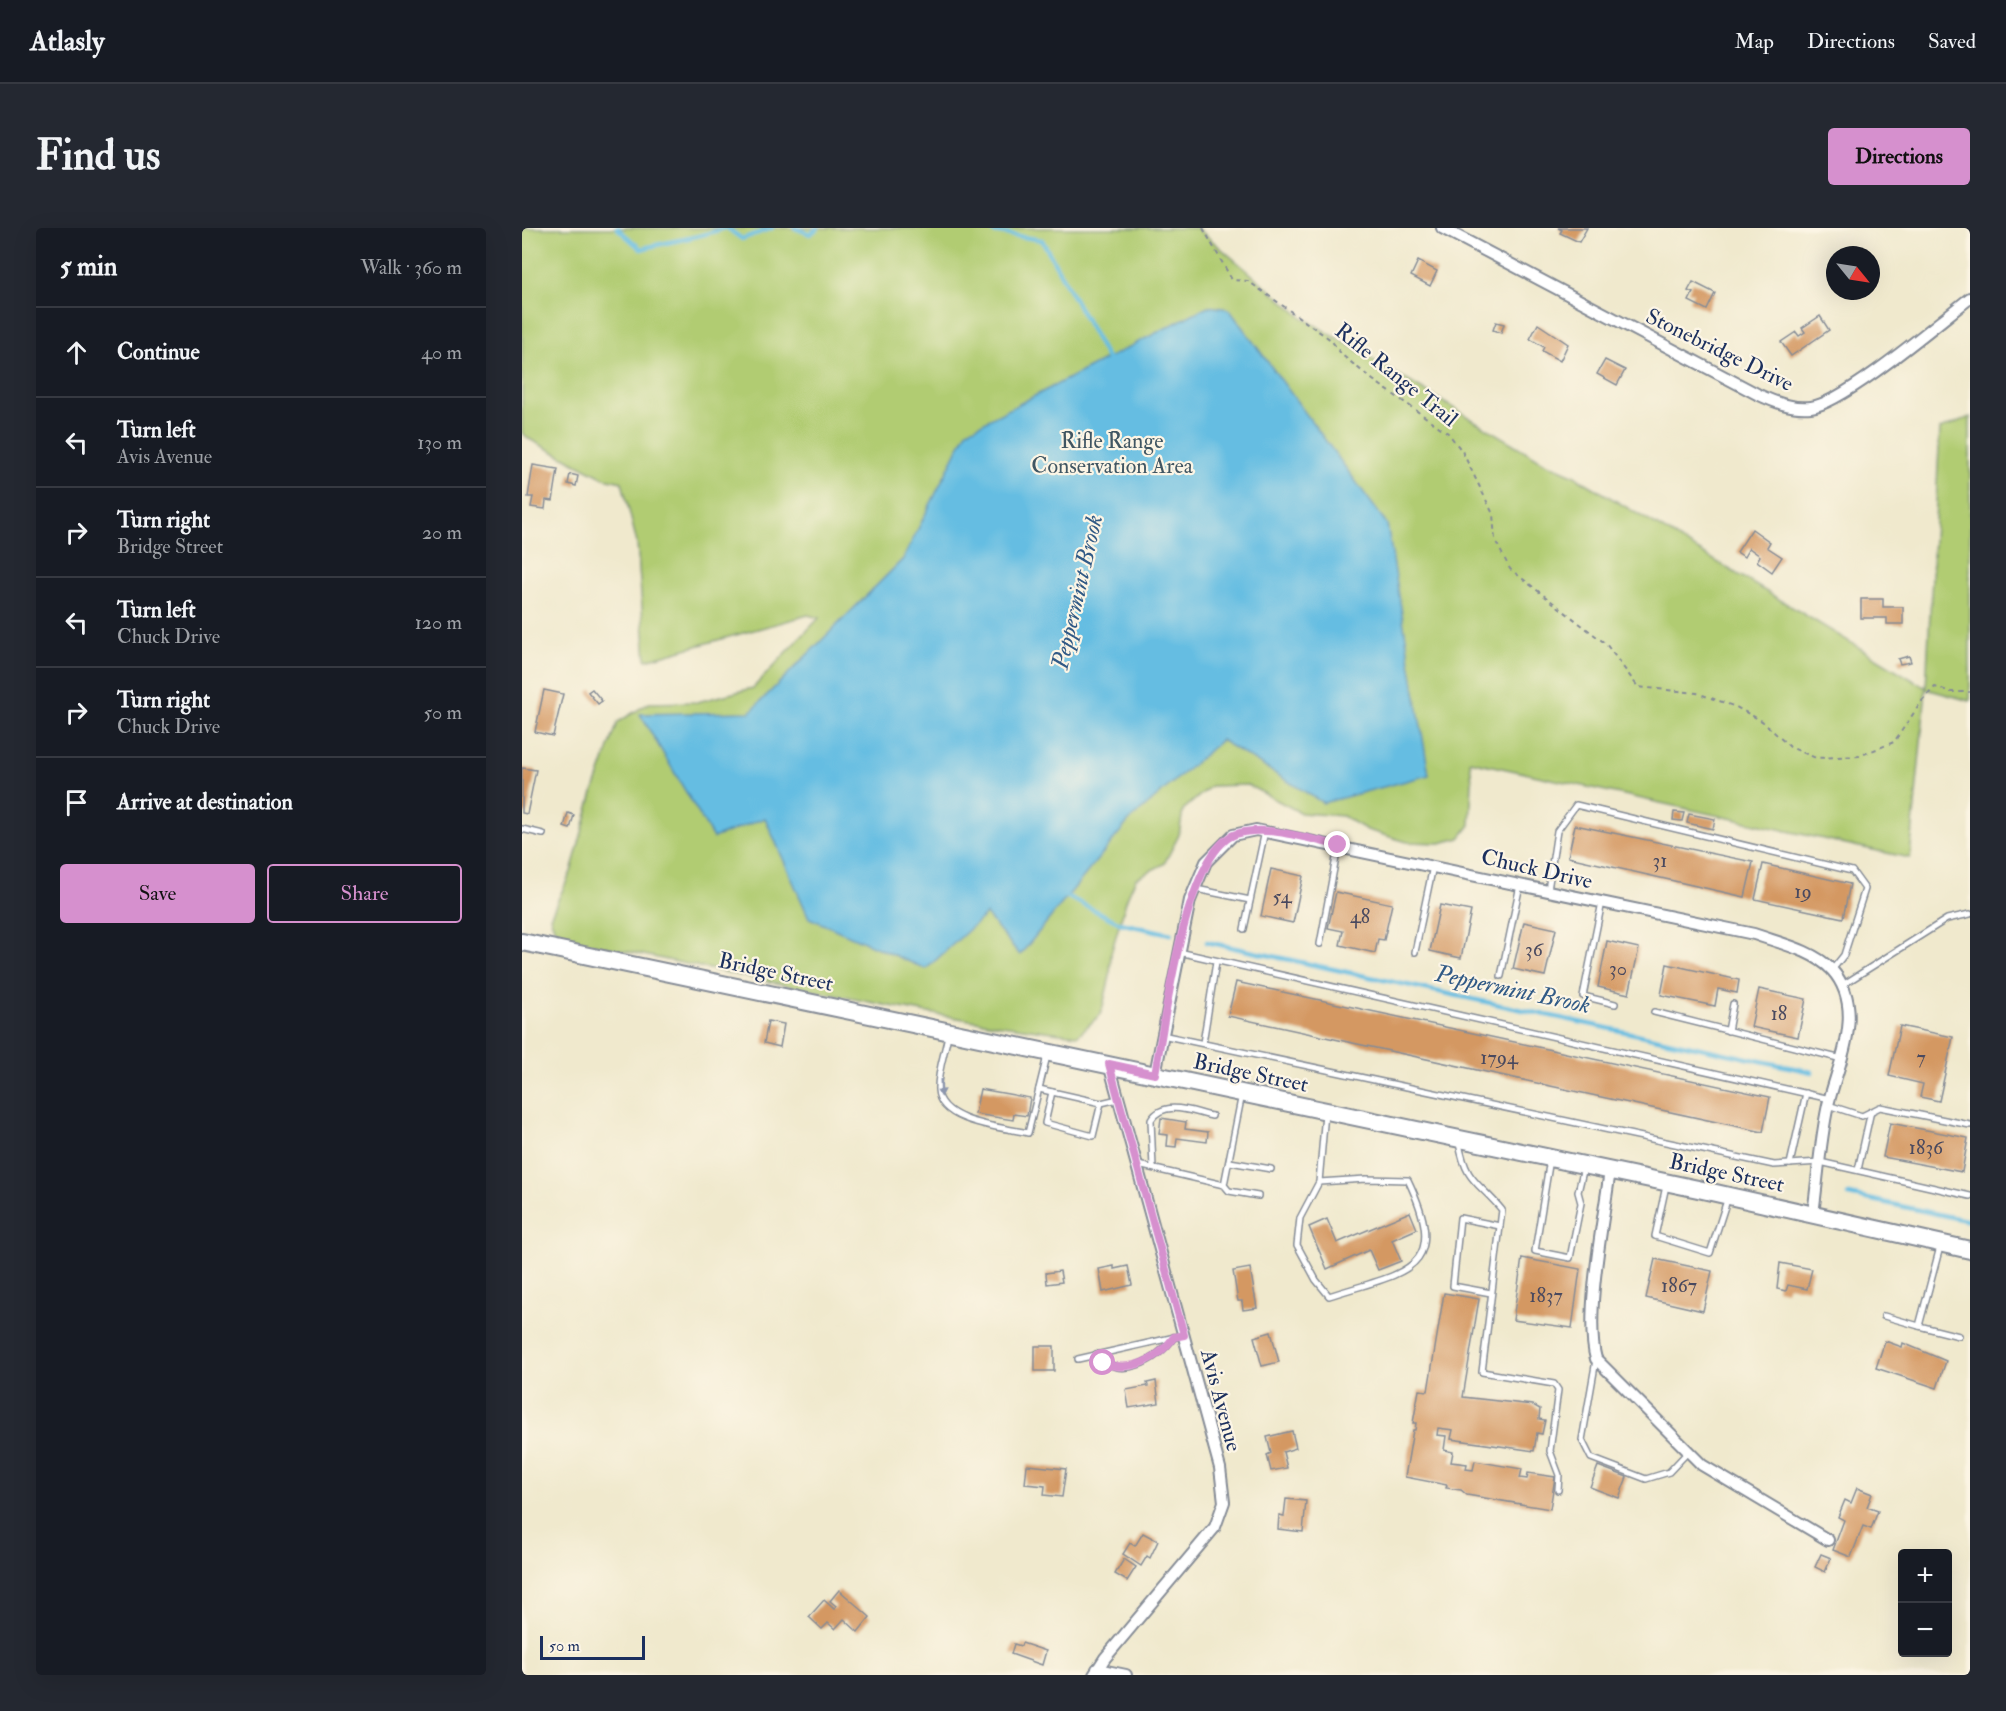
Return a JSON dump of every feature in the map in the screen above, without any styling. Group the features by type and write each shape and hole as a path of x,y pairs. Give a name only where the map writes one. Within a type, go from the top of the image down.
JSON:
{"main road":[{"name":"Bridge Street","path":"522,942 1610,1170 1970,1250"}],"street":[{"name":"Stonebridge Drive","path":"1442,228 1758,394 1799,408 1813,407 1844,393 1970,298"},
{"name":"Chuck Drive","path":"1155,1074 1179,952 1195,889 1206,862 1233,835 1256,830 1265,831 1433,865 1754,934 1801,950 1832,970 1846,996 1848,1039 1829,1102 1813,1214"},
{"name":"Avis Avenue","path":"1096,1672 1206,1539 1221,1515 1224,1488 1220,1468 1179,1336 1137,1165 1109,1064"},
{"path":"1610,1170 1596,1281 1593,1347 1596,1359 1604,1369 1643,1403 1687,1452 1715,1473 1828,1540"},
{"path":"1096,1672 1126,1675"}],"lane":[{"path":"1548,890 1557,831 1576,805 1852,871 1865,889 1844,955 1832,970"},
{"path":"522,829 543,834"},
{"path":"1244,929 1265,831"},
{"path":"1320,944 1338,845"},
{"path":"1415,952 1433,865"},
{"path":"1501,976 1520,884"},
{"path":"1195,889 1250,900"},
{"path":"1602,902 1583,996 1615,1004"},
{"path":"1841,986 1947,919 1970,914"},
{"path":"1179,952 1806,1093 1862,1116 1880,1107 1970,1125"},
{"path":"1203,1043 1216,962"},
{"path":"1728,1031 1733,1004"},
{"path":"1654,1012 1842,1059"},
{"path":"949,1030 938,1090 944,1105 954,1116 1028,1133 1048,1052"},
{"path":"1162,1035 1774,1165 1820,1162 1970,1196"},
{"path":"1039,1089 1101,1103 1118,1099"},
{"path":"1052,1092 1045,1123 1093,1136 1101,1103"},
{"path":"1224,1185 1243,1093"},
{"path":"1790,1164 1806,1093"},
{"path":"1153,1168 1151,1120 1155,1113 1169,1107 1212,1116"},
{"path":"1319,1182 1366,1179 1408,1180 1423,1212 1426,1244 1408,1271 1329,1296 1316,1280 1297,1245 1300,1218 1319,1182 1325,1110"},
{"path":"1858,1170 1871,1111"},
{"path":"1458,1138 1462,1164 1469,1178 1486,1191 1502,1210 1482,1372 1554,1384 1558,1390 1550,1451 1559,1475 1558,1490"},
{"path":"1550,1158 1535,1251 1570,1258 1581,1203 1578,1192 1584,1165"},
{"path":"1230,1162 1271,1169"},
{"path":"1137,1165 1224,1185 1230,1191 1258,1196"},
{"path":"1666,1182 1656,1236 1710,1254 1729,1196"},
{"path":"1491,1293 1453,1286 1460,1218 1500,1226"},
{"path":"1919,1326 1941,1242"},
{"path":"1884,1316 1959,1336"},
{"path":"1078,1359 1179,1336"},
{"path":"1096,1354 1103,1363 1119,1369 1139,1364 1165,1350 1179,1336"},
{"path":"1596,1359 1582,1440 1591,1458 1646,1479 1669,1472 1687,1452"}],"path":[{"name":"Rifle Range Trail","path":"1203,228 1232,280 1248,281 1331,340 1342,355 1373,380 1448,433 1474,473 1483,499 1493,514 1495,540 1509,569 1606,644 1638,687 1697,693 1757,717 1790,747 1810,757 1839,755 1851,758 1866,754 1899,738 1922,701 1935,687 1951,692 1970,692"}],"green space":[{"name":"Rifle Range Conservation Area","path":"522,228 1197,228 1303,318 1545,463 1573,475 1926,688 1940,429 1970,417 1970,701 1926,689 1910,858 1470,761 1472,782 1470,825 1460,838 1440,843 1407,842 1367,830 1343,816 1301,813 1248,785 1211,786 1183,810 1179,835 1164,864 1136,878 1127,898 1111,953 1110,976 1101,1014 1078,1035 953,1017 829,994 582,942 555,930 550,917 571,872 592,796 618,722 649,703 697,702 753,688 819,618 808,615 646,660 637,543 622,482 604,478 531,440 522,433"}],"water":[{"path":"1208,306 1229,309 1387,524 1429,775 1323,803 1221,740 1128,822 1020,955 986,914 926,969 809,918 765,818 713,838 640,714 750,712 903,559 967,431"}],"building":[{"path":"1558,228 1587,228 1579,242 1560,233 1562,230"},
{"path":"1418,261 1437,271 1430,286 1411,276"},
{"path":"1693,282 1715,293 1707,310 1689,301 1693,293 1688,291"},
{"path":"1820,316 1829,330 1791,356 1781,342 1796,332 1799,336 1805,332 1802,328"},
{"path":"1496,322 1504,324 1501,333 1493,330"},
{"path":"1538,324 1568,344 1560,361 1542,351 1544,347 1530,339"},
{"path":"1605,360 1625,370 1617,385 1597,374"},
{"path":"533,465 558,469 553,501 546,500 545,509 531,507 533,497 528,497"},
{"path":"570,474 578,476 576,486 568,484"},
{"path":"1752,529 1770,542 1767,547 1782,557 1772,572 1757,561 1760,556 1749,548 1744,557 1737,552"},
{"path":"1861,599 1883,599 1883,607 1903,607 1903,624 1887,624 1887,618 1861,618"},
{"path":"1909,656 1911,662 1900,664 1898,659"},
{"path":"592,689 602,701 598,704 588,692"},
{"path":"544,690 563,694 553,736 535,732"},
{"path":"522,768 536,770 527,814 522,813"},
{"path":"1674,812 1684,813 1682,821 1673,820"},
{"path":"568,813 574,815 570,829 564,827"},
{"path":"1689,814 1715,819 1713,829 1687,823"},
{"path":"1575,825 1753,862 1745,897 1568,857"},
{"path":"1763,864 1850,884 1843,918 1755,899"},
{"path":"1271,869 1303,876 1293,923 1261,916"},
{"path":"1336,892 1392,904 1384,940 1378,939 1375,953 1340,945 1343,931 1328,928"},
{"path":"1440,905 1471,911 1461,958 1430,951"},
{"path":"1524,922 1556,929 1545,976 1513,969"},
{"path":"1607,941 1639,948 1629,994 1598,987"},
{"path":"1667,964 1739,980 1737,993 1718,989 1715,1006 1661,995"},
{"path":"1236,982 1770,1097 1763,1132 1228,1016"},
{"path":"1759,989 1806,999 1798,1037 1751,1027"},
{"path":"768,1021 784,1024 780,1047 764,1043"},
{"path":"1900,1026 1953,1037 1939,1101 1920,1097 1923,1084 1889,1076"},
{"path":"980,1089 1030,1098 1027,1116 1014,1114 1013,1120 975,1114"},
{"path":"1161,1118 1186,1122 1185,1129 1208,1132 1207,1142 1177,1138 1176,1147 1167,1146 1168,1135 1159,1134"},
{"path":"1890,1123 1968,1138 1962,1172 1883,1157"},
{"path":"1410,1212 1417,1229 1392,1240 1401,1261 1378,1270 1369,1250 1327,1269 1309,1227 1327,1219 1337,1243"},
{"path":"1522,1258 1580,1269 1572,1328 1513,1320"},
{"path":"1655,1259 1712,1271 1703,1311 1646,1298"},
{"path":"1780,1263 1812,1269 1807,1289 1788,1285 1786,1291 1777,1289"},
{"path":"1114,1266 1114,1269 1128,1266 1132,1285 1103,1292 1099,1269"},
{"path":"1250,1268 1257,1308 1243,1310 1242,1301 1238,1301 1233,1271"},
{"path":"1060,1271 1062,1282 1047,1284 1046,1273"},
{"path":"1444,1293 1479,1299 1463,1397 1533,1405 1540,1409 1539,1419 1545,1420 1542,1434 1537,1433 1534,1451 1451,1439 1453,1430 1438,1428 1437,1435 1446,1436 1444,1450 1453,1452 1451,1462 1467,1464 1466,1469 1473,1470 1475,1461 1522,1469 1520,1478 1527,1479 1528,1473 1555,1477 1550,1509 1467,1495 1461,1490 1446,1488 1447,1485 1405,1477 1413,1430 1415,1430 1416,1423 1413,1423 1419,1390 1428,1391"},
{"path":"1271,1332 1279,1362 1262,1366 1254,1337"},
{"path":"1885,1341 1902,1347 1903,1343 1946,1361 1937,1388 1876,1368"},
{"path":"1035,1346 1054,1346 1054,1371 1035,1371"},
{"path":"1156,1381 1159,1403 1129,1408 1126,1390 1148,1386 1147,1383"},
{"path":"1292,1431 1296,1448 1283,1452 1287,1468 1271,1471 1267,1455 1271,1453 1267,1437"},
{"path":"1027,1465 1066,1469 1062,1497 1044,1495 1045,1486 1025,1484"},
{"path":"1598,1466 1627,1477 1619,1498 1590,1487"},
{"path":"1857,1488 1872,1494 1867,1507 1878,1511 1871,1529 1863,1526 1851,1557 1833,1550 1844,1520 1838,1517 1845,1500 1851,1503"},
{"path":"1286,1499 1306,1501 1303,1532 1278,1529 1279,1515 1284,1516"},
{"path":"1143,1533 1158,1541 1150,1558 1147,1556 1141,1566 1123,1554 1130,1543 1135,1546"},
{"path":"1821,1554 1831,1558 1825,1572 1815,1567"},
{"path":"1124,1559 1136,1567 1127,1581 1115,1574"},
{"path":"839,1590 870,1617 858,1632 844,1619 835,1629 828,1623 822,1629 809,1617 824,1600 834,1609 836,1606 830,1601"},
{"path":"1022,1643 1046,1651 1042,1665 1011,1654 1014,1644 1021,1646"}],"waterway":[{"name":"Peppermint Brook","path":"617,228 641,249 725,228"},
{"name":"Peppermint Brook","path":"727,228 742,239 772,228"},
{"name":"Peppermint Brook","path":"795,228 810,234 818,228"},
{"name":"Peppermint Brook","path":"990,228 993,232 1042,240 1110,364"},
{"name":"Peppermint Brook","path":"1062,894 1120,923 1171,934"},
{"name":"Peppermint Brook","path":"1207,942 1812,1072"},
{"name":"Peppermint Brook","path":"1849,1195 1970,1221"}],"route":[{"path":"1103,1363 1119,1369 1139,1364 1165,1350 1174,1337 1184,1335 1109,1064 1155,1074 1190,900 1206,862 1233,835 1256,830 1338,845"}]}
